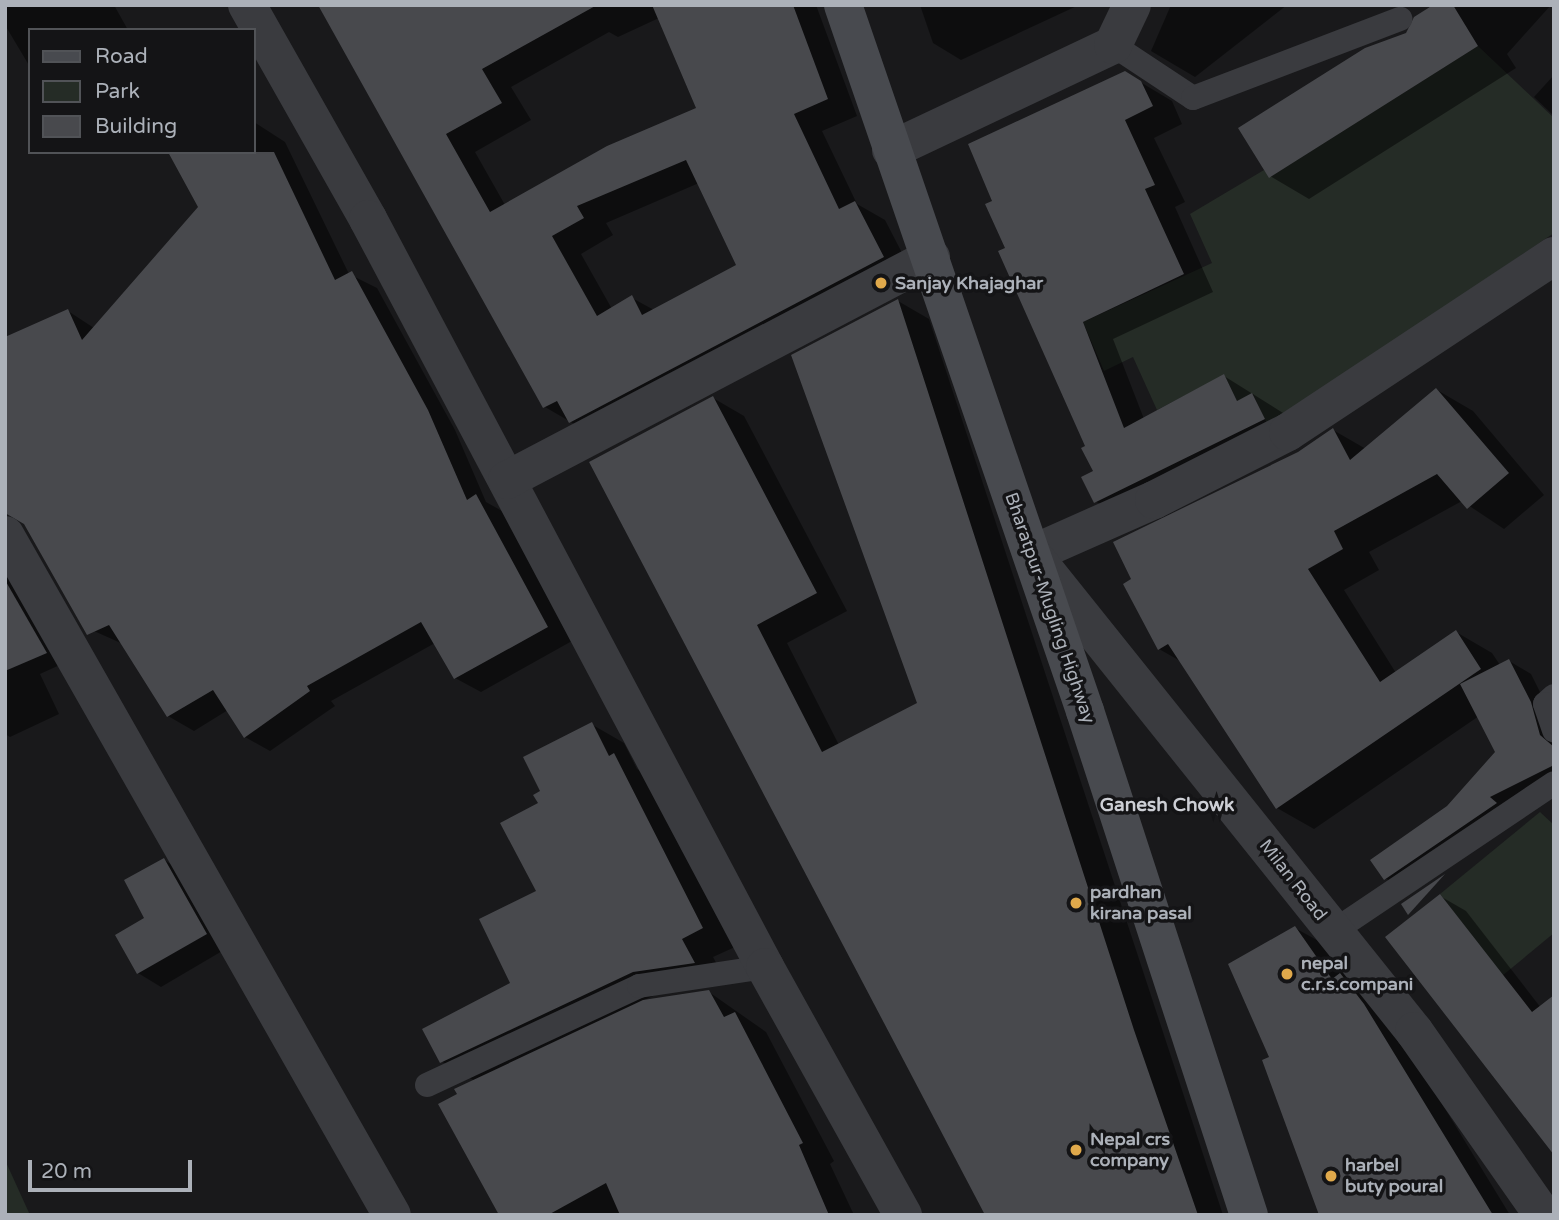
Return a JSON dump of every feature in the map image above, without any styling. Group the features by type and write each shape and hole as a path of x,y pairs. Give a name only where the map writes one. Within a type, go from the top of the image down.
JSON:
{"main road":[{"name":"Bharatpur-Mugling Highway","path":"843,5 1032,554 1249,1215"}],"street":[{"path":"247,5 507,480 765,967 903,1215"},
{"path":"891,150 1113,45 1132,5"},
{"path":"1032,554 1154,500 1288,432 1554,256"},
{"path":"507,480 931,257"},
{"path":"5,535 392,1215"},
{"name":"Milan Road","path":"1032,554 1414,1031 1543,1215"}],"lane":[{"path":"1113,45 1193,98 1400,19"},
{"path":"1554,696 1545,704 1554,730"},
{"path":"1334,931 1554,783"},
{"path":"427,1085 639,986 765,967"}],"green space":[{"path":"1478,46 1554,118 1554,233 1268,426 1253,394 1237,401 1224,375 1157,410 1133,357 1104,371 1083,322 1212,263 1190,214 1264,170 1270,177"},
{"path":"1540,812 1554,825 1554,933 1502,976 1440,894"},
{"path":"5,1160 30,1215 5,1215"}],"building":[{"path":"318,5 597,5 482,69 502,103 446,134 490,212 607,146 696,108 652,5 793,5 828,99 794,114 839,209 855,201 884,257 569,423 557,401 543,408","holes":["686,160 736,265 642,315 632,295 597,316 552,236 584,218 577,206"]},
{"path":"1433,5 1453,5 1478,46 1269,178 1238,128 1365,48 1406,33 1414,17"},
{"path":"1125,71 1141,81 1153,106 1125,120 1155,185 1145,189 1184,274 1083,322 1124,428 1224,374 1237,401 1252,393 1265,419 1094,503 1081,477 1093,471 1081,448 1085,446 998,251 1005,248 985,204 992,201 968,144"},
{"path":"274,152 335,280 352,271 428,410 467,500 476,494 548,627 454,679 421,622 307,686 310,691 244,738 213,690 167,717 109,625 87,635 24,524 5,513 5,337 68,309 82,340 198,207 169,154"},
{"path":"898,299 1134,1030 1198,1215 985,1215 589,462 713,396 817,593 757,625 822,752 917,703 791,355"},
{"path":"1436,388 1509,473 1467,509 1437,474 1334,531 1343,549 1308,569 1380,682 1456,630 1481,669 1276,809 1168,644 1158,650 1123,584 1131,579 1113,542 1298,452 1333,428 1350,460"},
{"path":"5,580 47,653 5,671"},
{"path":"1509,659 1531,702 1540,735 1554,747 1554,765 1490,797 1497,803 1384,880 1370,860 1447,806 1495,752 1460,684"},
{"path":"592,722 609,756 614,753 703,928 682,939 695,963 633,972 440,1063 422,1029 510,983 479,919 536,891 500,823 538,803 533,795 540,791 523,757"},
{"path":"164,858 207,934 137,974 115,935 144,918 124,880"},
{"path":"1445,874 1408,915 1401,904"},
{"path":"1440,894 1532,1012 1554,995 1554,1155 1385,937"},
{"path":"1295,926 1332,979 1340,973 1364,1004 1493,1215 1319,1215 1262,1060 1269,1057 1228,964"},
{"path":"709,990 724,1017 735,1012 803,1143 799,1145 829,1215 620,1215 606,1183 548,1215 499,1215 438,1104 457,1094 454,1089 643,1000"}],"place":[{"name":"Sanjay Khajaghar","path":"881,283"},
{"name":"pardhan kirana pasal","path":"1076,903"},
{"name":"nepal c.r.s.compani","path":"1287,974"},
{"name":"Nepal crs company","path":"1076,1150"},
{"name":"harbel buty poural","path":"1331,1176"}],"district":[{"name":"Ganesh Chowk","path":"1167,806"}]}
